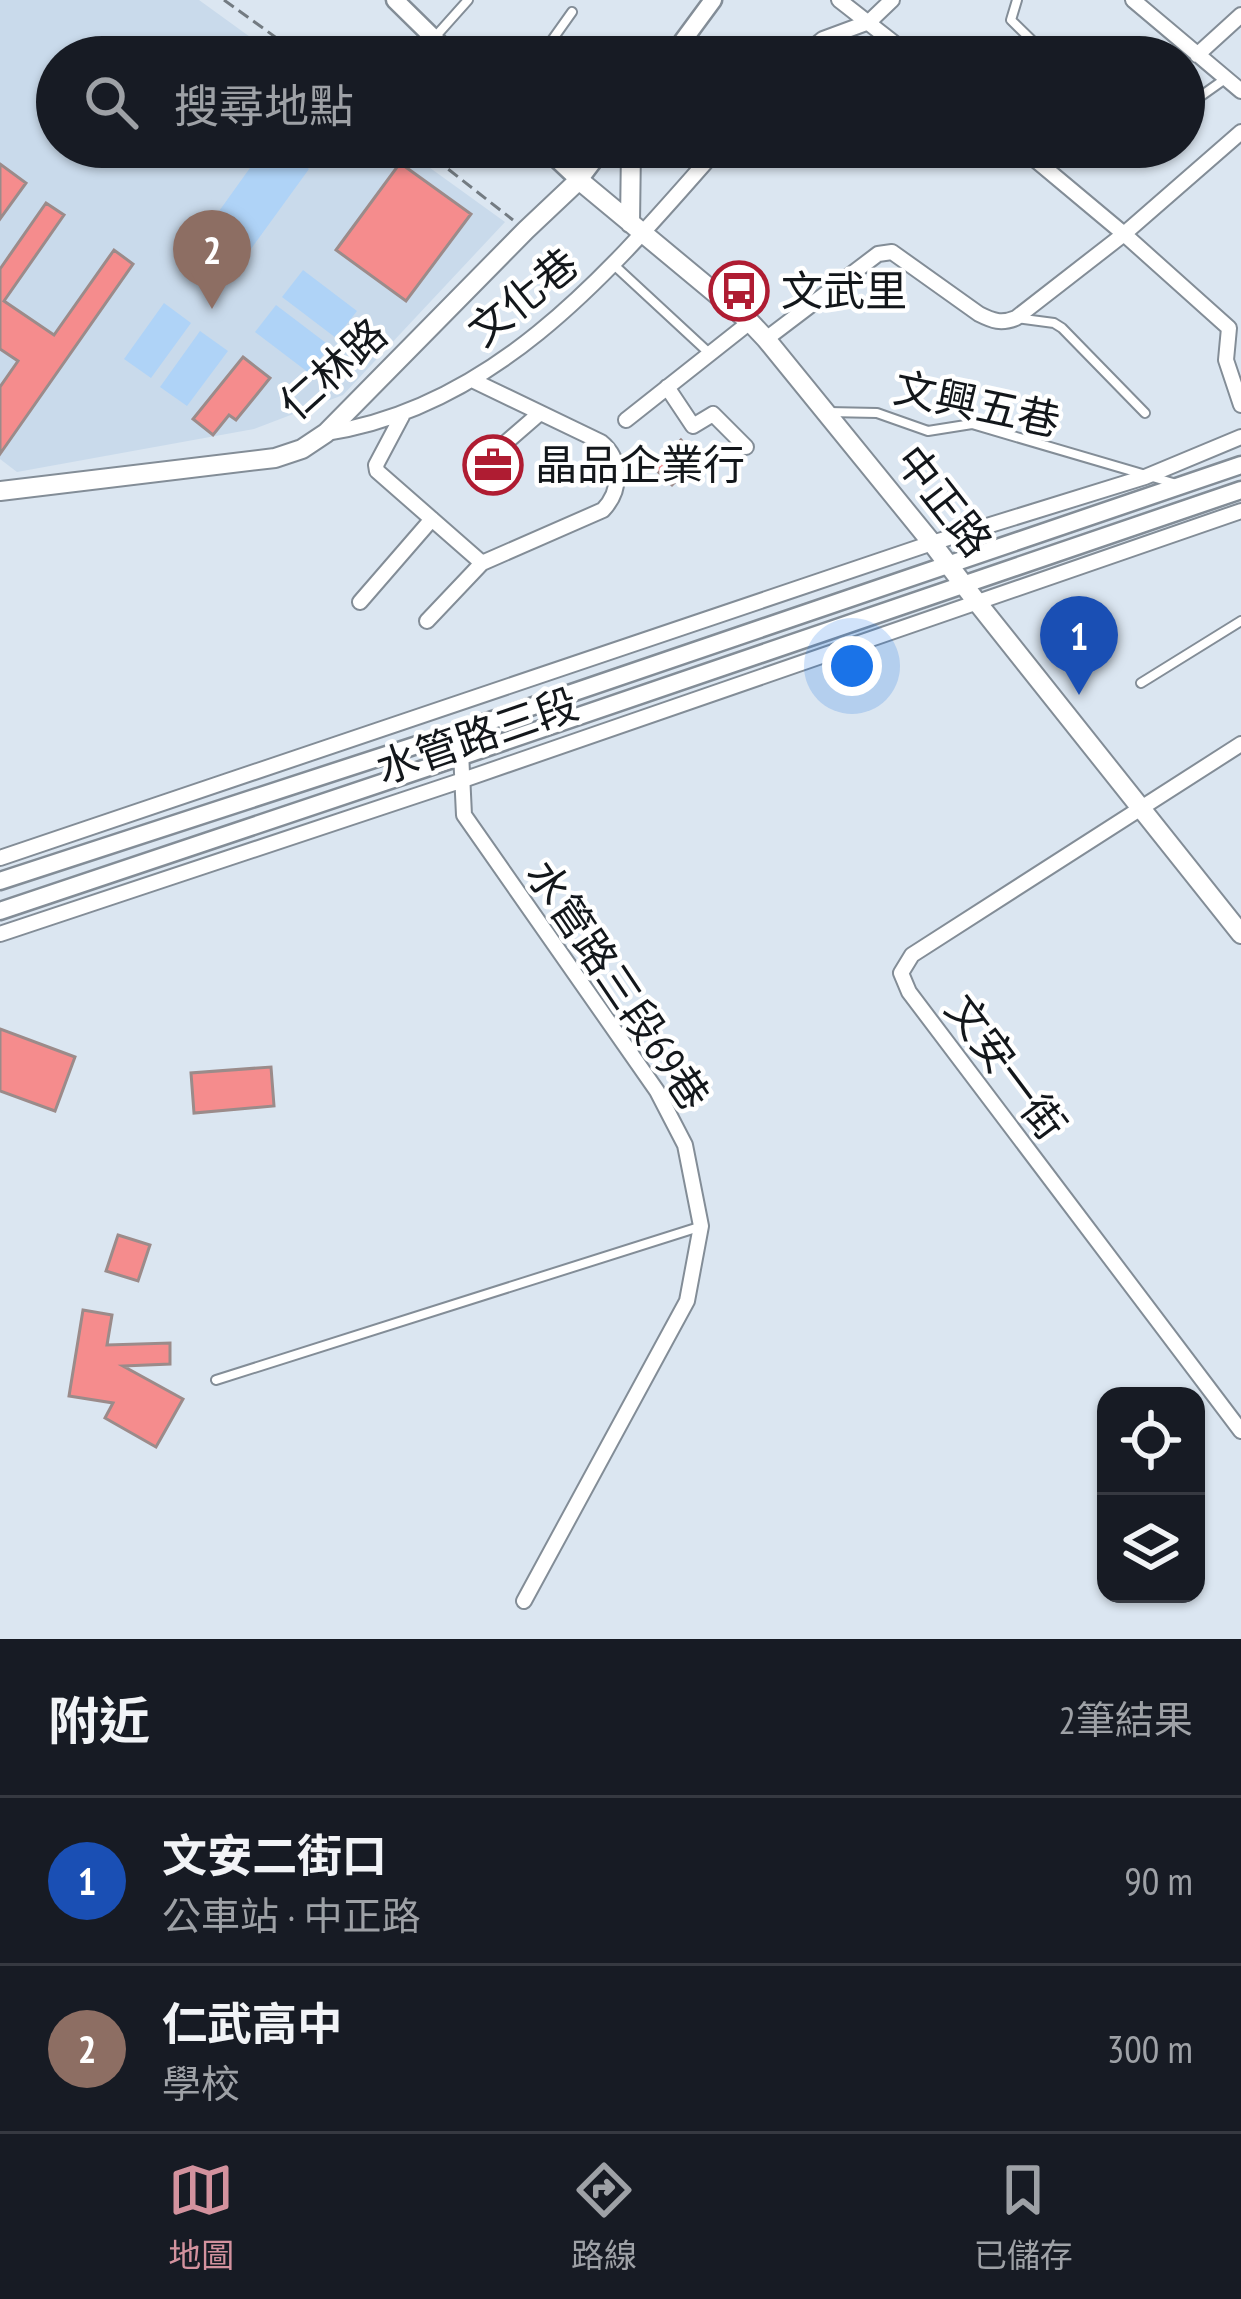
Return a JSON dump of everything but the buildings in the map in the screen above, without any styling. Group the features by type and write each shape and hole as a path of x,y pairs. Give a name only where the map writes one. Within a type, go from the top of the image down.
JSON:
{"main road":[{"path":"632,168 636,228"},
{"name":"仁林路","path":"0,490 275,458 302,449 326,433 579,180"},
{"name":"中正路","path":"579,180 766,339 1241,934"}],"street":[{"path":"395,0 432,36"},
{"path":"686,36 713,0"},
{"path":"838,0 886,36"},
{"path":"831,36 869,22 892,0"},
{"path":"1133,0 1175,36"},
{"path":"1205,48 1241,15"},
{"path":"1205,61 1241,91"},
{"path":"1205,163 1241,132"},
{"path":"566,168 579,180 588,168"},
{"name":"文化巷","path":"326,433 402,416 472,380 538,334 614,265 636,228 697,168"},
{"path":"1045,168 1235,325 1234,360 1241,405"},
{"path":"766,339 878,254 892,252 993,321 1016,318 1200,168"},
{"path":"626,420 750,322"},
{"path":"427,621 482,563 603,510 615,491 613,452 601,442 472,380"},
{"path":"667,386 693,426 713,414 746,447"},
{"path":"480,465 540,412"},
{"path":"402,416 377,471 482,563"},
{"name":"水管路三段","path":"0,857 932,543 1145,477 1241,436"},
{"name":"水管路三段","path":"0,881 460,731 1241,465"},
{"name":"水管路三段","path":"0,911 963,583 1236,495"},
{"name":"水管路三段","path":"0,934 1241,511"},
{"path":"360,602 432,518"},
{"name":"水管路三段69巷","path":"460,731 464,815 670,1113 685,1145 701,1226 687,1301 679,1318 524,1601"},
{"path":"1139,807 1241,744"},
{"name":"文安一街","path":"1139,807 912,955 901,973 909,992 1241,1431"}],"lane":[{"path":"436,36 468,0"},
{"path":"1018,0 1011,20 1027,36"},
{"path":"555,36 572,12"},
{"path":"1205,93 1226,78"},
{"path":"614,265 710,353"},
{"path":"1016,318 1062,328 1145,413"},
{"name":"文興五巷","path":"826,412 877,413 928,431 972,424 1145,477 1236,495"},
{"path":"1141,683 1241,621"},
{"path":"216,1380 701,1226"}],"path":[{"path":"224,0 274,36"},
{"path":"447,168 526,230"}],"shaded area":[{"path":"0,0 199,0 249,36 36,36 36,168 430,168 505,222 343,395 254,429 17,472 0,459"},
{"path":"250,168 309,169 251,249 212,221"},
{"path":"303,270 357,311 336,338 282,297"},
{"path":"164,303 191,323 151,378 124,359"},
{"path":"276,305 330,346 309,373 255,332"},
{"path":"200,331 228,351 187,406 160,387"}],"place":[{"name":"文武里","path":"739,291"},
{"name":"仁武高中","path":"212,309"},
{"name":"晶品企業行","path":"493,465"},
{"name":"文安二街口","path":"1079,695"}]}
